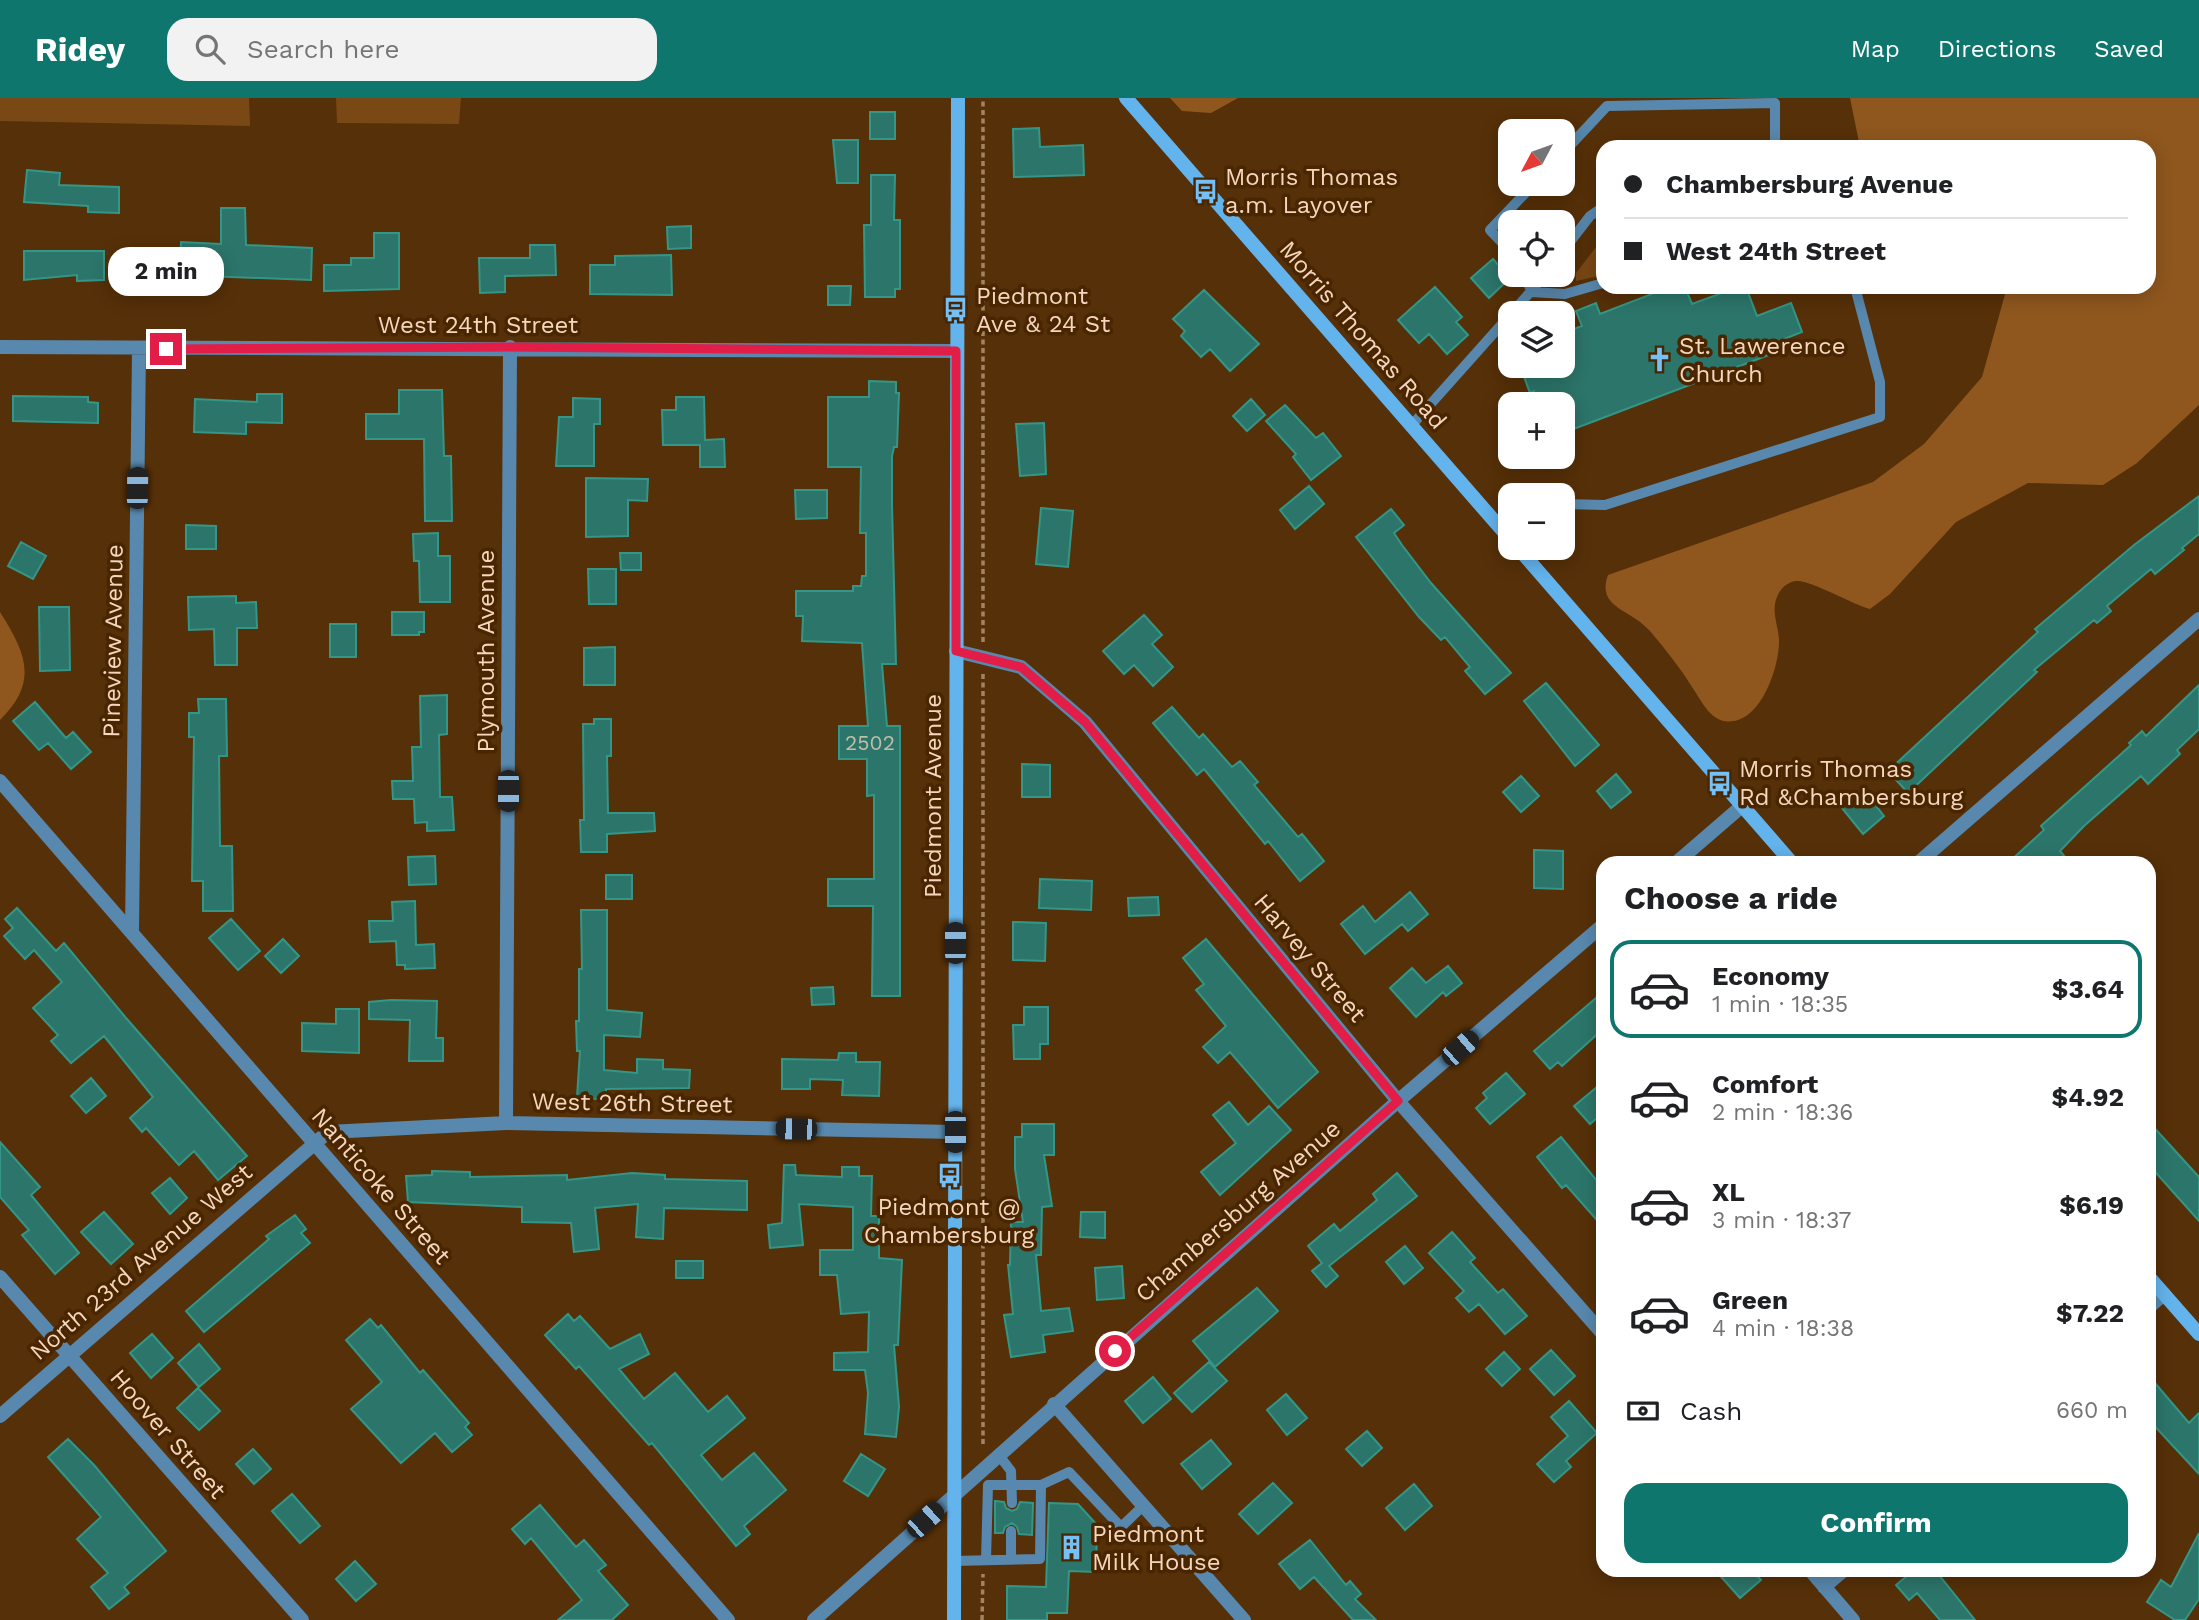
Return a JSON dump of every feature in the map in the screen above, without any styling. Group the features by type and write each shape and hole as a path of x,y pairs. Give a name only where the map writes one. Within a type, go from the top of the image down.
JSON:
{"main road":[{"name":"Piedmont Avenue","path":"954,1620 958,98"},
{"name":"Morris Thomas Road","path":"1126,98 1498,525"},
{"path":"1528,560 1786,856"},
{"path":"2156,1285 2199,1334"}],"street":[{"name":"West 24th Street","path":"0,347 510,347 956,351"},
{"name":"Plymouth Avenue","path":"506,1124 510,347"},
{"name":"Pineview Avenue","path":"132,932 139,349"},
{"path":"1926,856 2199,619"},
{"name":"Harvey Street","path":"956,651 1021,667 1085,722 1398,1101 1596,1326"},
{"name":"Nanticoke Street","path":"0,781 728,1620"},
{"path":"1684,856 1742,806"},
{"name":"Chambersburg Avenue","path":"814,1620 1054,1404 1398,1101 1596,931"},
{"name":"West 26th Street","path":"313,1143 328,1132 506,1124 955,1132"},
{"name":"North 23rd Avenue West","path":"0,1416 313,1143"},
{"name":"Hoover Street","path":"0,1278 302,1620"},
{"path":"2156,1301 2164,1294"},
{"path":"1054,1404 1244,1620"},
{"path":"1816,1577 1853,1620"},
{"path":"1824,1587 1836,1577"}],"lane":[{"path":"1575,140 1607,106 1775,103 1775,140"},
{"path":"1509,210 1523,196"},
{"path":"1575,235 1596,212"},
{"path":"1498,222 1490,230 1498,238"},
{"path":"1532,292 1565,293 1596,285"},
{"path":"1530,287 1532,292"},
{"path":"1523,301 1536,287"},
{"path":"1575,504 1605,505 1880,416 1880,382 1857,294"},
{"path":"1411,426 1498,329"},
{"path":"998,1454 1011,1471 1012,1503"},
{"path":"985,1560 988,1485 1041,1485 1069,1472 1121,1527 1144,1505"},
{"path":"954,1561 1040,1559 1041,1485"},
{"path":"1011,1531 1011,1560"}],"path":[{"path":"983,98 983,658 980,836 983,1468"},
{"path":"982,1620 985,1560"}],"shaded area":[{"path":"0,98 249,98 250,126 0,121"},
{"path":"336,98 461,98 459,124 337,123"},
{"path":"1170,98 1238,98 1211,113 1182,111"},
{"path":"1850,98 2199,98 2199,405 2137,463 2103,485 2028,483 1956,522 1890,594 1870,609 1802,581 1787,584 1775,602 1779,649 1769,686 1756,707 1747,715 1738,720 1723,721 1706,709 1679,667 1650,631 1611,601 1607,595 1608,575 1873,482 1924,444 1982,377 2005,294 2156,294 2156,140 1859,140"},
{"path":"1596,247 1596,277 1576,281 1576,273"},
{"path":"0,612 22,654 24,680 20,693 0,720"}],"building":[{"path":"870,112 895,112 895,139 870,139"},
{"path":"1039,128 1040,147 1083,145 1084,175 1014,177 1013,129"},
{"path":"833,140 858,140 858,183 837,183"},
{"path":"27,170 60,173 59,185 119,187 119,213 88,212 88,206 24,202"},
{"path":"871,175 895,175 894,220 900,220 900,289 895,289 895,297 865,297 864,225 871,225"},
{"path":"221,208 245,208 246,245 312,248 311,280 180,275 181,242 221,244"},
{"path":"691,226 691,248 668,249 667,227"},
{"path":"374,233 399,233 399,289 324,291 324,265 351,265 351,258 374,258"},
{"path":"530,245 555,245 556,275 505,276 505,292 480,293 479,258 530,258"},
{"path":"24,251 104,251 104,280 77,281 77,275 24,280"},
{"path":"671,255 672,295 590,294 590,265 615,265 615,256"},
{"path":"1493,259 1498,265 1498,287 1501,287 1489,298 1471,278"},
{"path":"828,286 851,286 850,305 828,305"},
{"path":"1435,287 1462,317 1456,322 1468,335 1447,354 1429,334 1419,343 1398,320"},
{"path":"1204,290 1259,344 1230,371 1210,349 1201,357 1181,336 1185,331 1173,319"},
{"name":"St. Lawerence Church","path":"1652,294 1688,294 1692,304 1719,294 1749,294 1757,316 1791,303 1802,332 1766,346 1769,355 1575,428 1575,392 1530,392 1524,378 1575,378 1575,329 1582,326 1576,311 1596,303 1600,314"},
{"path":"869,381 896,382 896,393 899,393 897,447 894,447 892,456 896,664 882,664 887,726 900,726 900,996 872,996 873,906 828,906 828,879 874,879 874,795 867,796 867,759 839,759 839,726 868,726 862,643 802,641 803,616 796,616 796,591 853,591 853,586 861,586 862,576 866,576 866,533 860,533 861,467 828,467 828,397 869,397"},
{"path":"399,390 442,390 444,456 451,456 452,521 425,521 424,439 366,439 366,414 399,414"},
{"path":"257,394 282,394 282,423 246,422 246,434 194,432 195,399 257,402"},
{"path":"13,396 88,397 88,402 98,403 98,423 13,421"},
{"path":"676,397 704,397 705,440 724,439 725,467 700,467 700,445 663,445 662,410 676,410"},
{"path":"573,398 600,399 600,424 594,424 594,466 556,466 559,417 573,417"},
{"path":"1251,399 1265,415 1247,431 1233,416"},
{"path":"1285,405 1316,438 1323,433 1341,456 1311,480 1293,457 1296,454 1266,421"},
{"path":"1044,423 1046,474 1020,476 1016,424"},
{"path":"586,478 648,479 647,501 628,500 628,536 586,537"},
{"path":"1309,486 1324,504 1295,529 1280,510"},
{"path":"795,490 827,490 827,518 796,519"},
{"path":"2199,496 2199,534 2182,548 2184,550 2155,574 2151,569 2107,606 2111,611 2097,623 2094,620 2034,670 2037,672 1908,793 1888,771 2038,632 2035,629 2134,545"},
{"path":"1041,508 1073,511 1068,567 1036,564"},
{"path":"1391,509 1404,525 1394,533 1402,545 1431,583 1511,673 1485,694 1465,671 1470,667 1445,637 1441,640 1419,617 1356,537"},
{"path":"186,525 216,526 216,549 186,549"},
{"path":"438,533 438,556 450,556 450,602 420,602 419,561 414,561 413,534"},
{"path":"21,542 46,556 33,579 8,566"},
{"path":"620,553 641,553 641,570 621,570"},
{"path":"588,569 616,569 616,604 589,604"},
{"path":"236,596 236,603 256,602 257,628 237,628 237,665 215,665 214,629 189,630 188,597"},
{"path":"39,607 69,607 70,670 40,671"},
{"path":"392,612 424,612 424,632 419,632 419,635 392,635"},
{"path":"1144,615 1162,635 1152,644 1173,667 1153,686 1134,665 1124,674 1103,651"},
{"path":"330,624 356,624 356,657 330,657"},
{"path":"615,647 615,685 584,685 584,648"},
{"path":"1546,683 1599,745 1575,766 1524,701"},
{"path":"2199,685 2199,729 2177,750 2180,754 2148,784 2141,776 2084,826 2060,851 2064,856 2016,856 2044,830 2041,826 2131,745 2129,743 2142,731 2146,736"},
{"path":"447,695 447,734 439,735 440,797 452,797 454,830 427,831 427,822 415,823 414,799 393,799 392,781 413,781 412,747 421,747 420,696"},
{"path":"198,699 226,699 227,756 219,756 220,846 232,846 233,911 203,911 203,881 192,881 194,737 189,737 189,713 199,713"},
{"path":"35,702 66,738 73,732 91,752 71,769 48,743 39,750 13,721"},
{"path":"1172,707 1199,738 1203,734 1232,767 1240,761 1258,782 1254,785 1298,837 1302,834 1324,861 1300,881 1268,841 1265,844 1204,769 1197,775 1153,723"},
{"path":"594,719 611,719 611,756 607,756 608,813 654,813 655,831 607,834 607,852 581,852 580,820 584,820 583,724 594,724"},
{"path":"1022,764 1050,765 1050,797 1022,797"},
{"path":"1616,774 1631,792 1611,808 1597,791"},
{"path":"1521,776 1539,796 1521,812 1503,792"},
{"path":"1863,789 1884,816 1863,834 1841,807"},
{"path":"1534,850 1563,851 1563,889 1534,888"},
{"path":"435,856 436,884 409,885 408,857"},
{"path":"606,875 632,875 632,899 606,899"},
{"path":"1040,879 1092,881 1091,910 1039,908"},
{"path":"1410,892 1428,914 1408,931 1402,924 1365,954 1341,924 1363,906 1375,922"},
{"path":"1158,897 1159,915 1129,916 1128,898"},
{"path":"415,901 416,945 434,944 435,968 405,969 405,965 397,965 396,941 370,942 369,921 393,921 392,902"},
{"path":"17,908 56,951 64,943 247,1156 218,1180 194,1151 179,1165 146,1128 142,1132 130,1118 153,1097 104,1036 71,1063 51,1041 58,1035 33,1008 62,982 34,950 25,959 4,936 13,928 5,919"},
{"path":"581,910 607,910 607,1010 642,1013 640,1037 604,1035 604,1070 637,1073 637,1059 663,1060 663,1069 690,1070 689,1088 606,1089 606,1100 577,1097 580,1051 577,1051 576,1021 579,1021 579,969 582,969"},
{"path":"231,919 260,951 238,970 209,938"},
{"path":"1013,922 1046,923 1045,961 1013,960"},
{"path":"283,939 299,956 281,973 265,956"},
{"path":"1206,939 1318,1072 1278,1108 1230,1052 1218,1063 1203,1047 1226,1026 1196,990 1204,984 1183,958"},
{"path":"1448,966 1462,983 1446,996 1443,992 1416,1017 1390,988 1412,968 1426,983"},
{"path":"833,987 834,1004 812,1005 811,988"},
{"path":"1596,998 1596,1035 1562,1066 1558,1062 1550,1069 1534,1051"},
{"path":"437,1001 436,1038 443,1038 443,1061 409,1061 410,1020 369,1019 369,1002"},
{"path":"1024,1007 1048,1007 1048,1044 1040,1044 1040,1059 1014,1059 1013,1025 1024,1025"},
{"path":"336,1009 359,1009 359,1053 302,1051 302,1023 336,1024"},
{"path":"839,1053 856,1053 856,1062 880,1062 879,1096 842,1095 843,1080 810,1079 810,1089 782,1089 782,1059 838,1060"},
{"path":"1506,1073 1525,1094 1490,1124 1476,1108 1487,1098 1483,1093"},
{"path":"91,1078 106,1096 86,1113 71,1096"},
{"path":"1596,1088 1596,1119 1590,1124 1574,1106"},
{"path":"1229,1102 1248,1125 1269,1106 1291,1130 1220,1195 1201,1172 1236,1143 1213,1115"},
{"path":"1022,1124 1054,1124 1054,1155 1044,1155 1052,1206 1042,1207 1041,1255 1036,1255 1041,1311 1069,1308 1073,1331 1043,1335 1045,1352 1011,1357 1004,1315 1013,1314 1008,1265 1011,1222 1023,1222 1015,1169 1015,1137 1022,1137"},
{"path":"2156,1130 2199,1177 2199,1221 2156,1173"},
{"path":"1561,1137 1596,1180 1596,1219 1566,1185 1562,1188 1537,1157"},
{"path":"0,1142 40,1187 31,1195 79,1253 55,1274 22,1235 29,1230 0,1197"},
{"path":"784,1165 795,1165 796,1175 842,1177 842,1167 859,1167 859,1176 872,1176 871,1216 879,1216 879,1258 902,1260 898,1345 894,1345 899,1407 896,1437 865,1434 868,1393 865,1370 834,1370 834,1353 868,1352 869,1312 841,1314 837,1275 820,1275 820,1250 853,1250 853,1207 799,1204 803,1245 770,1248 768,1225 782,1223"},
{"path":"432,1171 470,1172 470,1177 567,1175 567,1180 632,1173 665,1175 665,1179 747,1181 747,1210 664,1208 663,1239 636,1237 638,1204 595,1208 599,1249 574,1252 571,1223 522,1222 522,1207 408,1202 406,1176 432,1175"},
{"path":"1397,1173 1417,1196 1329,1266 1338,1276 1326,1287 1312,1271 1322,1263 1308,1246 1334,1224 1340,1231 1377,1200 1373,1194"},
{"path":"170,1178 187,1198 170,1214 152,1193"},
{"path":"104,1212 133,1244 111,1264 81,1232"},
{"path":"1081,1212 1105,1212 1105,1238 1080,1237"},
{"path":"295,1215 306,1229 301,1233 310,1243 204,1332 186,1311 269,1239 266,1236"},
{"path":"1452,1232 1475,1258 1470,1262 1498,1293 1503,1289 1527,1316 1505,1334 1479,1304 1469,1312 1456,1298 1464,1291 1429,1253"},
{"path":"1405,1246 1423,1268 1404,1284 1386,1262"},
{"path":"676,1261 703,1261 703,1278 676,1278"},
{"path":"1122,1266 1124,1298 1097,1300 1095,1268"},
{"path":"1257,1288 1278,1311 1215,1367 1193,1341"},
{"path":"568,1314 574,1321 580,1316 610,1349 640,1334 649,1354 619,1369 644,1399 675,1373 708,1412 727,1396 745,1418 701,1455 722,1480 754,1453 786,1490 744,1526 750,1534 736,1546 652,1443 649,1445 579,1366 576,1369 545,1335"},
{"path":"370,1319 378,1328 381,1325 420,1373 423,1370 469,1423 465,1427 472,1435 452,1452 435,1433 401,1463 351,1409 382,1382 346,1340"},
{"path":"152,1334 173,1358 151,1378 130,1353"},
{"path":"199,1344 220,1369 199,1387 178,1363"},
{"path":"1551,1350 1575,1376 1554,1395 1530,1369"},
{"path":"1504,1352 1520,1369 1502,1386 1486,1369"},
{"path":"1209,1362 1227,1381 1192,1412 1174,1393"},
{"path":"1153,1377 1171,1399 1143,1423 1125,1401"},
{"path":"2156,1384 2189,1423 2199,1413 2199,1474 2156,1428"},
{"path":"198,1388 220,1411 199,1430 177,1408"},
{"path":"1286,1394 1307,1418 1287,1435 1267,1410"},
{"path":"1569,1401 1596,1432 1566,1461 1571,1467 1554,1482 1537,1464 1568,1436 1551,1417"},
{"path":"1367,1431 1382,1448 1362,1466 1346,1449"},
{"path":"68,1439 94,1465 166,1551 124,1587 129,1593 109,1609 91,1587 108,1573 77,1539 101,1517 48,1457"},
{"path":"1211,1440 1231,1464 1202,1489 1181,1464"},
{"path":"253,1449 271,1469 254,1484 236,1464"},
{"path":"861,1454 885,1469 868,1496 844,1481"},
{"path":"1273,1483 1292,1503 1258,1534 1239,1514"},
{"path":"1414,1484 1432,1506 1405,1530 1386,1508"},
{"path":"292,1494 320,1526 300,1543 272,1511"},
{"path":"995,1501 1004,1502 1006,1508 1012,1511 1017,1509 1020,1502 1033,1503 1032,1535 1019,1534 1012,1523 1005,1527 1003,1533 995,1533"},
{"path":"1049,1503 1078,1504 1097,1525 1096,1572 1069,1571 1067,1613 1047,1613 1047,1620 1007,1620 1007,1586 1046,1587"},
{"path":"540,1505 576,1547 584,1540 606,1565 598,1571 628,1605 612,1620 558,1620 582,1600 531,1538 525,1544 512,1529"},
{"path":"2199,1533 2199,1599 2185,1620 2175,1620 2147,1602 2161,1580 2171,1587"},
{"path":"1310,1540 1346,1585 1350,1581 1361,1594 1355,1599 1376,1620 1353,1620 1314,1577 1300,1589 1279,1564"},
{"path":"355,1561 376,1584 356,1601 336,1579"},
{"path":"1721,1577 1758,1577 1761,1580 1740,1598"},
{"path":"1906,1577 1941,1577 1975,1620 1940,1620 1917,1593 1909,1600 1896,1585"}],"place":[{"name":"Morris Thomas a.m. Layover","path":"1205,191"},
{"name":"Piedmont Ave & 24 St","path":"956,310"},
{"name":"St. Lawerence Church","path":"1659,360"},
{"name":"Morris Thomas Rd &Chambersburg","path":"1719,783"},
{"name":"Piedmont @ Chambersburg","path":"949,1176"},
{"name":"Piedmont Milk House","path":"1072,1548"}],"route":[{"path":"166,349 510,347 956,351 956,651 1021,667 1085,722 1398,1101 1115,1351"}]}
